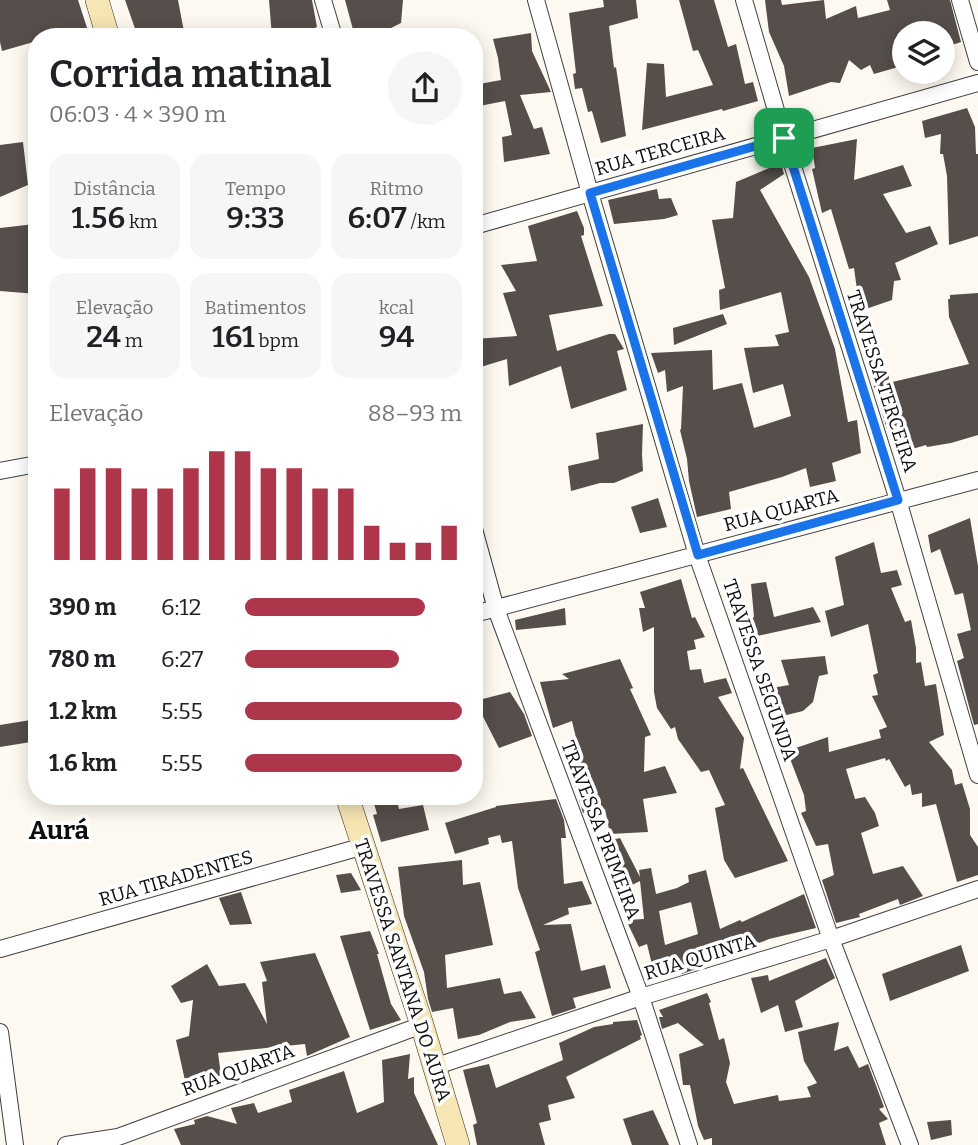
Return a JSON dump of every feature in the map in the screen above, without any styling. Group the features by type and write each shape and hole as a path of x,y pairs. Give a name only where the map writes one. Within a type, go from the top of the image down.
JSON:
{"street":[{"path":"97,0 105,28"},
{"path":"323,0 331,28"},
{"name":"TRAVESSA SEGUNDA","path":"536,0 590,193 698,555 831,939 910,1145"},
{"name":"TRAVESSA TERCEIRA","path":"744,0 784,138 898,500 978,775"},
{"path":"960,0 978,62"},
{"name":"RUA TERCEIRA","path":"483,223 978,83"},
{"path":"0,471 28,466"},
{"name":"RUA QUARTA","path":"483,612 978,480"},
{"name":"TRAVESSA PRIMEIRA","path":"483,562 496,609 641,996 689,1145"},
{"name":"TRAVESSA SANTANA DO AURA","path":"350,805 458,1145"},
{"name":"RUA TIRADENTES","path":"0,949 365,846"},
{"name":"RUA QUINTA","path":"434,1067 641,996 831,939 978,889"},
{"name":"RUA QUARTA","path":"66,1145 118,1137 422,1025"},
{"path":"0,1032 15,1145"}],"building":[{"path":"0,0 78,0 87,28 28,28 28,44 2,51"},
{"path":"125,0 178,0 183,28 135,28"},
{"path":"269,0 312,0 317,27 271,28"},
{"path":"345,0 403,0 401,23 391,28 353,28"},
{"path":"603,0 636,0 638,18 609,26 626,136 601,143 592,111 588,112 582,88 575,89 573,74 576,73 569,13 604,7"},
{"path":"679,0 714,0 728,47 736,44 745,84 753,82 758,101 642,130 647,63 664,64 666,97 713,85 698,50 693,51"},
{"path":"765,0 781,0 782,5 824,0 826,19 856,6 858,18 890,10 887,0 950,0 961,42 955,44 955,21 892,21 892,69 874,74 870,65 861,70 849,60 840,83 831,82 789,96 784,66 769,32"},
{"path":"531,33 532,51 551,92 520,95 534,129 542,127 550,154 504,162 502,137 512,135 505,101 483,105 483,83 501,80 493,39"},
{"path":"967,108 975,127 978,154 978,236 949,245 947,176 943,154 940,154 941,134 925,138 922,121"},
{"path":"857,139 854,180 903,165 912,186 883,194 906,233 930,226 938,244 895,263 901,280 894,281 892,300 860,311 854,268 849,269 831,209 822,213 812,169 815,168 812,148"},
{"path":"23,142 28,185 0,197 0,145"},
{"path":"781,163 784,174 760,190 809,277 835,349 848,422 857,420 861,453 832,463 836,481 810,487 806,468 729,492 731,509 697,517 680,430 683,386 667,392 665,370 658,373 651,353 712,350 713,390 742,383 754,428 791,416 783,384 753,393 744,348 779,346 775,335 789,332 781,292 720,310 719,290 725,288 712,220 733,218 736,182"},
{"path":"657,189 659,199 671,198 678,215 614,224 608,200"},
{"path":"577,211 584,228 584,235 581,236 603,306 549,315 557,351 615,334 624,349 617,351 627,390 571,409 561,366 509,386 507,359 483,366 483,338 517,336 503,293 516,291 501,265 537,261 528,226"},
{"path":"28,225 28,293 0,291 0,228"},
{"path":"978,293 978,435 902,452 896,426 887,429 870,374 890,371 888,383 969,364 949,317 948,299 950,295"},
{"path":"723,314 727,324 674,345 673,328"},
{"path":"643,424 643,471 614,483 600,483 571,491 568,466 599,459 596,433"},
{"path":"658,498 667,527 640,533 631,507"},
{"path":"970,518 978,566 978,724 974,725 957,661 964,658 957,634 971,630 963,593 955,595 940,549 931,553 928,535"},
{"path":"874,542 881,573 897,570 902,585 891,588 905,622 911,620 916,663 921,662 925,686 936,684 944,735 929,742 952,770 955,785 962,783 970,809 970,835 978,847 978,875 957,882 936,804 922,807 922,793 912,795 910,784 905,787 889,759 846,769 855,799 865,797 879,826 861,833 873,874 903,866 923,896 900,905 898,899 859,914 860,917 836,923 822,880 834,875 828,844 816,846 801,813 806,811 804,795 787,751 828,737 829,752 881,738 879,730 887,727 872,696 878,695 873,675 878,673 868,624 831,637 825,611 844,605 835,557"},
{"path":"681,579 692,618 695,617 705,637 694,640 696,649 687,651 690,670 701,669 704,683 726,678 732,693 718,697 744,738 740,769 743,768 788,861 735,878 724,860 715,808 725,805 709,770 701,772 678,739 675,727 671,729 657,708 654,692 654,627 643,632 639,608 645,608 640,592"},
{"path":"766,582 774,617 813,607 821,622 748,638 750,619 754,617 751,584"},
{"path":"565,608 566,625 516,630 515,620"},
{"path":"825,656 828,674 819,676 813,702 803,711 770,719 761,690 789,685 781,660"},
{"path":"620,659 651,735 645,737 644,772 665,766 677,793 643,799 648,832 610,834 605,809 583,813 566,757 580,755 572,721 553,728 540,682 569,679 562,674"},
{"path":"510,692 524,714 532,736 499,748 483,717 483,699"},
{"path":"28,720 28,742 0,747 0,725"},
{"path":"556,799 564,820 566,838 561,838 564,884 582,881 592,904 568,908 569,914 543,925 571,924 581,971 605,965 611,988 573,998 576,1008 552,1016 535,952 540,950 518,888 512,841 502,843 500,835 488,838 489,844 455,854 445,823 496,806"},
{"path":"374,805 398,805 399,809 423,805 429,830 381,842 373,815 377,814"},
{"path":"620,838 640,877 639,870 651,868 656,894 677,888 689,882 688,875 706,870 720,929 804,894 816,928 769,939 682,974 680,971 655,977 647,944 639,947 626,920 644,919 640,881 622,890 603,842","holes":["691,902 698,934 665,945 659,911"]},
{"path":"462,860 463,885 480,882 493,945 445,955 447,988 500,978 504,994 521,991 536,1018 510,1022 479,1035 458,1039 453,1008 432,1012 424,972 404,916 398,867"},
{"path":"351,873 361,890 341,893 336,875"},
{"path":"241,892 252,924 230,925 219,898"},
{"path":"370,931 379,954 391,1004 401,1020 370,1030 340,936"},
{"path":"961,945 969,971 890,1001 882,974"},
{"path":"315,953 350,1037 307,1056 305,1044 218,1053 221,1075 202,1083 188,1094 176,1040 189,1036 193,1000 181,1003 171,986 207,964 219,986 245,983 267,1024 262,982 267,981 260,962"},
{"path":"826,958 835,978 795,1001 803,1027 785,1032 778,1005 761,1013 751,978 768,975 769,981"},
{"path":"707,993 719,1040 724,1038 730,1063 726,1082 734,1104 778,1095 779,1101 811,1097 807,1087 817,1083 804,1061 798,1032 839,1022 834,1051 848,1046 859,1068 868,1064 884,1107 879,1109 888,1119 879,1123 886,1145 712,1145 712,1138 704,1140 698,1126 690,1085 683,1085 679,1054 704,1045 678,1023 662,1029 659,1017 663,1017 659,1010"},
{"path":"637,1020 641,1039 566,1077 575,1098 548,1105 551,1120 539,1123 545,1145 477,1145 473,1125 477,1123 463,1070 489,1064 496,1088 563,1060 559,1043 594,1027"},
{"path":"410,1054 408,1079 414,1077 414,1093 438,1145 181,1145 174,1129 195,1124 194,1120 207,1116 237,1124 231,1108 254,1103 258,1113 292,1102 289,1090 344,1071 357,1113 384,1102 382,1060"},
{"path":"653,1110 669,1145 632,1145 623,1119"},
{"path":"951,1120 952,1135 931,1140 927,1122"}],"district":[{"name":"Aurá","path":"59,830"}],"route":[{"path":"784,138 898,500 698,555 590,193 784,138"}]}
